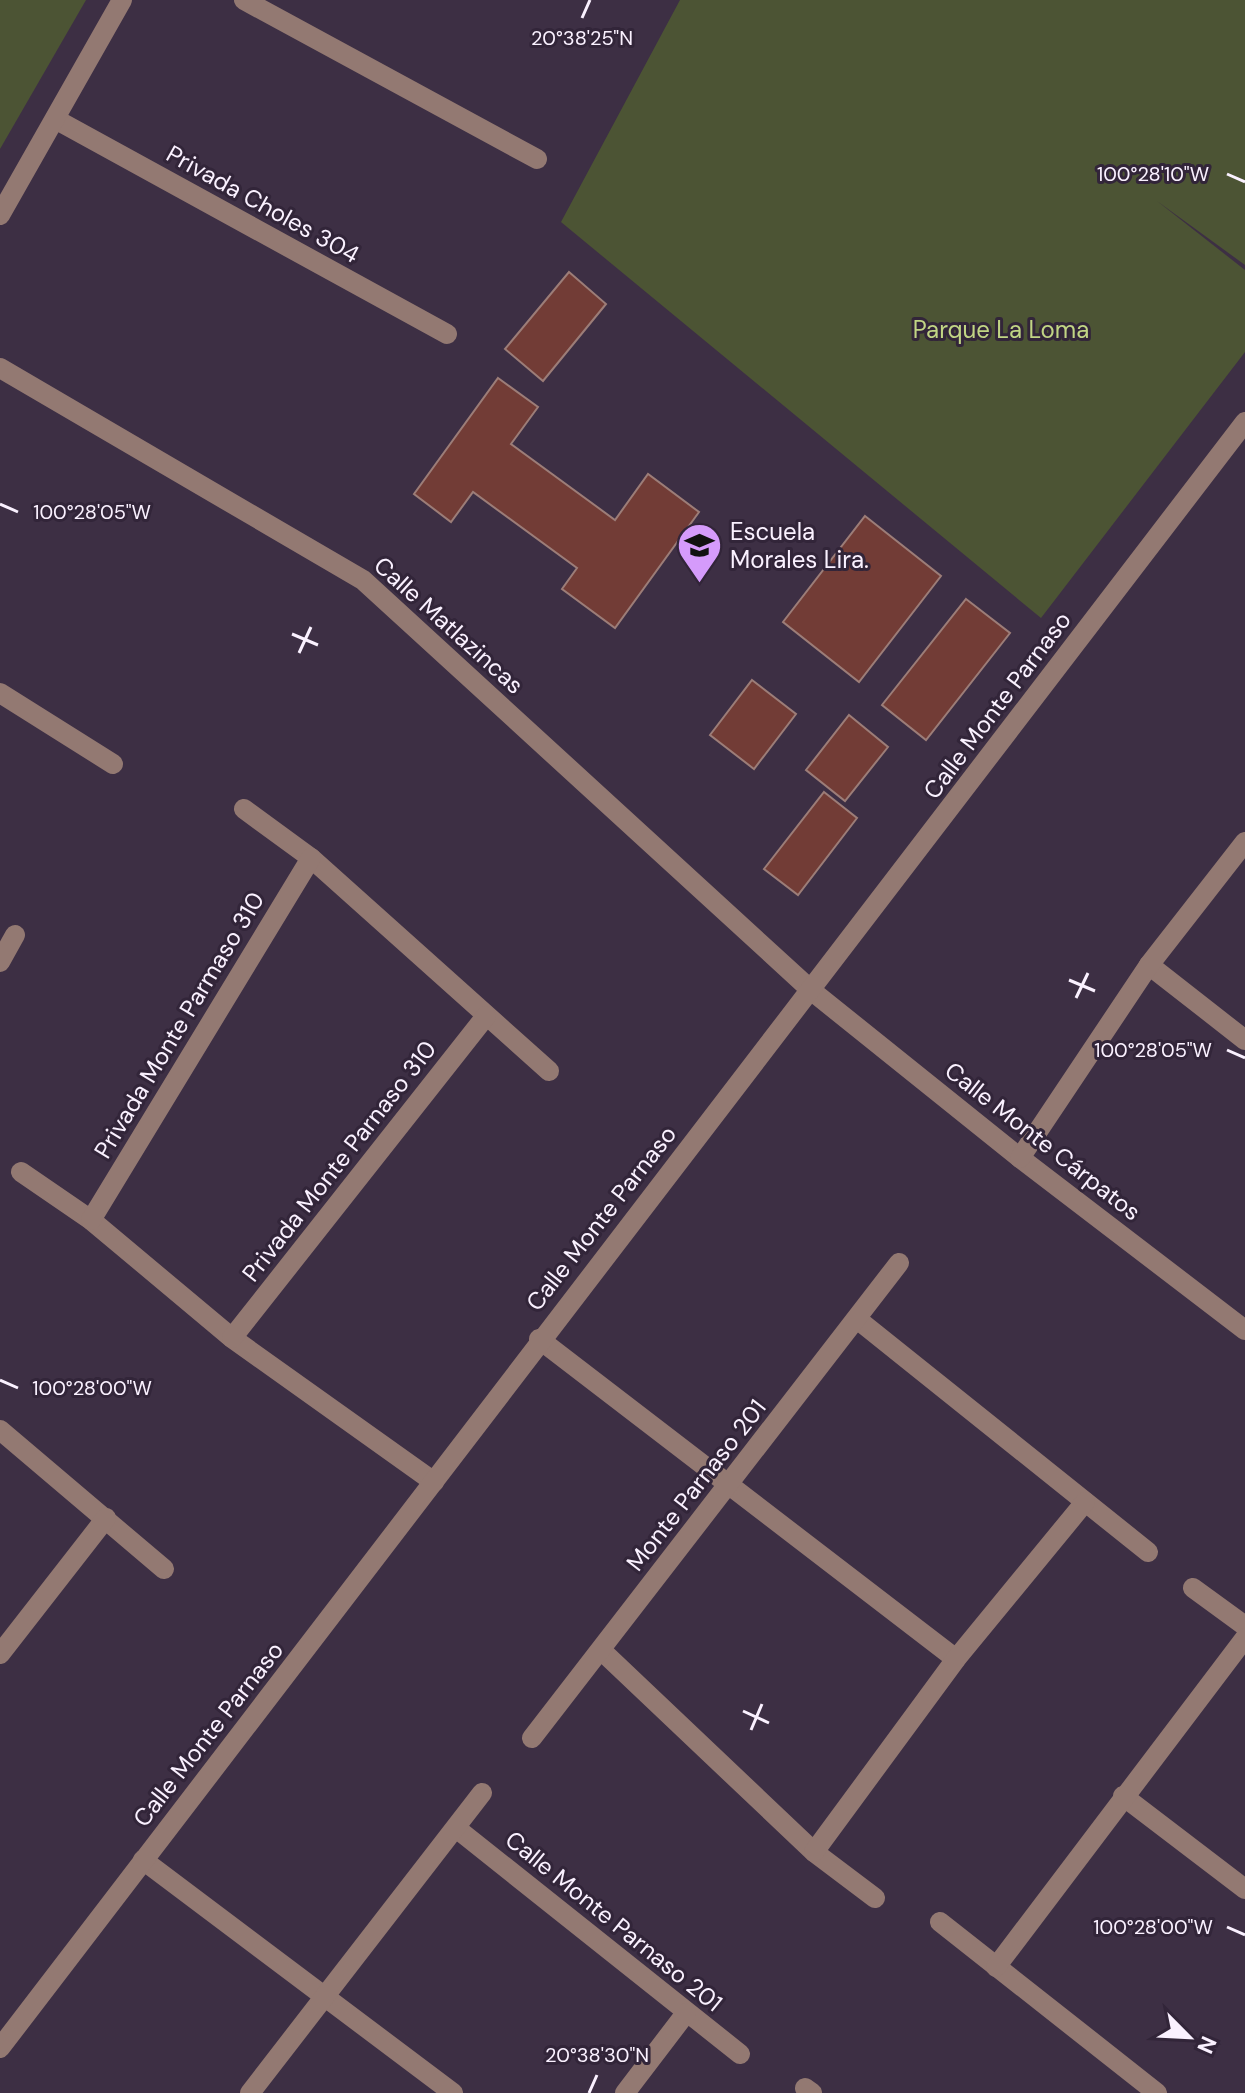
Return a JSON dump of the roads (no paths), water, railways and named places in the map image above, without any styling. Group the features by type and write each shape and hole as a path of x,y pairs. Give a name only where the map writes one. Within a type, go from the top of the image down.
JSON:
{"street":[{"path":"0,215 122,0"},
{"path":"244,0 537,159"},
{"name":"Privada Choles 304","path":"55,119 447,334"},
{"name":"Calle Matlazincas","path":"0,368 363,580 812,991"},
{"name":"Calle Monte Parnaso","path":"0,2048 434,1482 539,1339 812,991 1245,422"},
{"path":"0,693 113,764"},
{"path":"244,809 311,858 549,1071"},
{"path":"1020,1158 1149,965 1245,842"},
{"name":"Privada Monte Parmaso 310","path":"91,1220 311,858"},
{"path":"0,962 15,935"},
{"path":"1149,965 1245,1040"},
{"name":"Calle Monte Cárpatos","path":"812,991 1020,1158 1245,1330"},
{"name":"Privada Monte Parnaso 310","path":"232,1338 486,1016"},
{"path":"21,1172 91,1220 232,1338 434,1482"},
{"name":"Monte Parnaso 201","path":"532,1738 899,1263"},
{"path":"857,1319 1148,1552"},
{"path":"539,1339 956,1659"},
{"path":"0,1430 164,1569"},
{"path":"814,1852 956,1659 1085,1502"},
{"path":"0,1654 106,1518"},
{"path":"1193,1588 1245,1626"},
{"path":"996,1967 1245,1638"},
{"path":"601,1650 814,1852 875,1898"},
{"path":"250,2093 482,1793"},
{"path":"1123,1796 1245,1889"},
{"name":"Calle Monte Parnaso 201","path":"456,1828 740,2054"},
{"path":"143,1860 453,2093"},
{"path":"940,1922 1157,2093"},
{"path":"625,2093 686,2013"}],"place":[{"name":"Escuela Morales Lira.","path":"699,584"}],"park label":[{"name":"Parque La Loma","path":"1001,329"}]}
